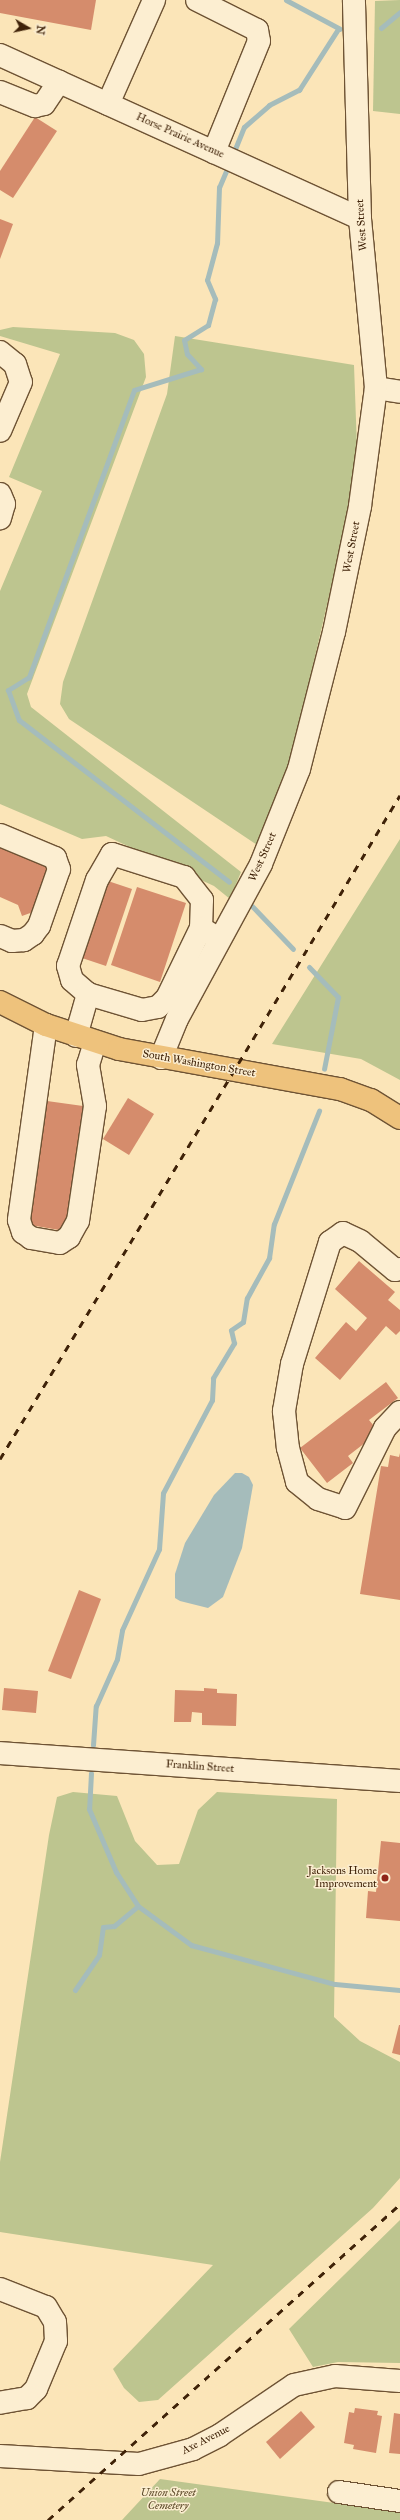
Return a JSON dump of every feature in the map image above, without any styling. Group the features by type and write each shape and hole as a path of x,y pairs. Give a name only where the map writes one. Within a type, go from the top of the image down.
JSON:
{"main road":[{"name":"South Washington Street","path":"0,1002 46,1025 85,1039 160,1058 340,1089 371,1100 400,1118"}],"street":[{"path":"108,104 154,0"},
{"path":"197,0 257,30 259,41 217,153"},
{"name":"West Street","path":"160,1058 177,1019 222,940 262,864 299,770 334,632 360,506 376,388 360,218 354,0"},
{"name":"Horse Prairie Avenue","path":"0,55 360,218"},
{"path":"0,92 35,106 44,104 59,82"},
{"path":"0,352 15,364 21,382 0,431"},
{"path":"376,388 400,392"},
{"path":"0,494 4,504 0,518"},
{"path":"0,835 55,858 59,869 39,926 33,934 24,940 12,941 0,936"},
{"path":"112,854 184,877 202,900 201,928 166,998 158,1007 142,1010 88,994 72,980 68,966 97,880 112,854"},
{"path":"201,928 222,940"},
{"path":"46,1025 19,1220 22,1232 31,1238 60,1243 69,1237 78,1221 95,1106 85,1039 88,994"},
{"path":"400,1269 395,1270 360,1241 343,1233 330,1242 292,1364 284,1411 288,1448 296,1482 318,1499 345,1508 385,1428 400,1412"},
{"name":"Franklin Street","path":"0,1753 400,1781"},
{"path":"0,2288 46,2307 55,2322 56,2341 36,2389 27,2398 0,2403"},
{"name":"Axe Avenue","path":"0,2456 138,2464 193,2449 220,2435 294,2385 335,2376 400,2381"},
{"path":"339,2492 400,2500"}],"green space":[{"path":"400,0 400,114 373,111 375,1"},
{"path":"13,327 115,333 134,340 144,354 146,377 27,694 31,707 241,872 230,899 214,886 106,836 82,839 0,804 0,591 42,491 9,477 60,354 0,336 0,330"},
{"path":"175,336 354,365 357,448 346,523 288,773 257,845 69,719 60,704 63,682 167,394"},
{"path":"400,839 400,1080 361,1059 272,1044"},
{"path":"73,1792 117,1796 135,1841 157,1865 179,1864 198,1810 217,1792 337,1799 334,2017 360,2041 400,2062 400,2178 373,2208 158,2400 139,2402 124,2388 113,2369 213,2265 0,2232 0,2162 49,1835 57,1797"},
{"path":"400,2220 400,2363 338,2362 313,2367 289,2329"},
{"name":"Union Street Cemetery","path":"160,2479 400,2512 400,2520 122,2520"}],"water":[{"path":"235,1473 242,1473 249,1477 253,1485 242,1548 223,1597 208,1608 180,1601 175,1598 175,1574 185,1543 214,1495"}],"building":[{"path":"0,0 96,0 91,30 0,13"},
{"path":"35,117 57,131 13,198 0,190 0,171"},
{"path":"0,219 13,224 0,259"},
{"path":"0,844 52,868 33,912 22,916 18,905 0,897"},
{"path":"102,879 132,889 106,966 76,956"},
{"path":"137,887 186,903 160,982 111,965"},
{"path":"128,1098 154,1114 129,1155 103,1139"},
{"path":"47,1101 83,1106 65,1231 30,1225"},
{"path":"359,1261 395,1292 388,1300 400,1310 400,1331 396,1335 386,1326 340,1380 315,1358 346,1322 356,1331 367,1318 335,1289"},
{"path":"386,1382 398,1398 369,1420 379,1432 348,1456 353,1463 327,1483 300,1448"},
{"path":"400,1453 400,1600 360,1594 381,1466 388,1467 390,1455 399,1457"},
{"path":"79,1590 101,1599 71,1679 48,1671"},
{"path":"4,1688 38,1691 36,1713 2,1710"},
{"path":"204,1688 217,1689 217,1693 237,1694 236,1726 202,1725 202,1713 192,1712 191,1722 174,1722 175,1690 204,1691"},
{"path":"381,1841 400,1843 400,1921 366,1918 368,1891 376,1892"},
{"path":"400,2025 400,2055 392,2053"},
{"path":"355,2408 378,2411 377,2415 382,2416 376,2453 353,2449 354,2445 344,2443 349,2412 354,2413"},
{"path":"301,2411 315,2427 280,2459 266,2442"},
{"path":"394,2413 400,2414 400,2454 389,2453"}],"waterway":[{"path":"286,0 340,29"},
{"path":"381,28 400,12"},
{"path":"233,154 244,127 269,105 299,90 338,29"},
{"path":"229,164 219,187 217,243 207,280 215,299 208,325 184,340 187,354 201,369 134,390 29,677 8,690 19,720 229,882"},
{"path":"250,904 293,949"},
{"path":"309,967 338,997 324,1069"},
{"path":"93,1745 96,1706 117,1659 122,1630 159,1549 163,1493 212,1400 213,1378 234,1343 231,1330 243,1322 247,1298 269,1258 274,1224 319,1111"},
{"path":"91,1773 89,1809 116,1872 138,1906 191,1945 335,1984 400,1990"},
{"path":"75,1990 99,1955 103,1927 114,1926 138,1906"}],"railway":[{"path":"0,1459 400,795"},
{"path":"48,2520 400,2204"}],"place":[{"name":"Jacksons Home Improvement","path":"385,1878"}]}
